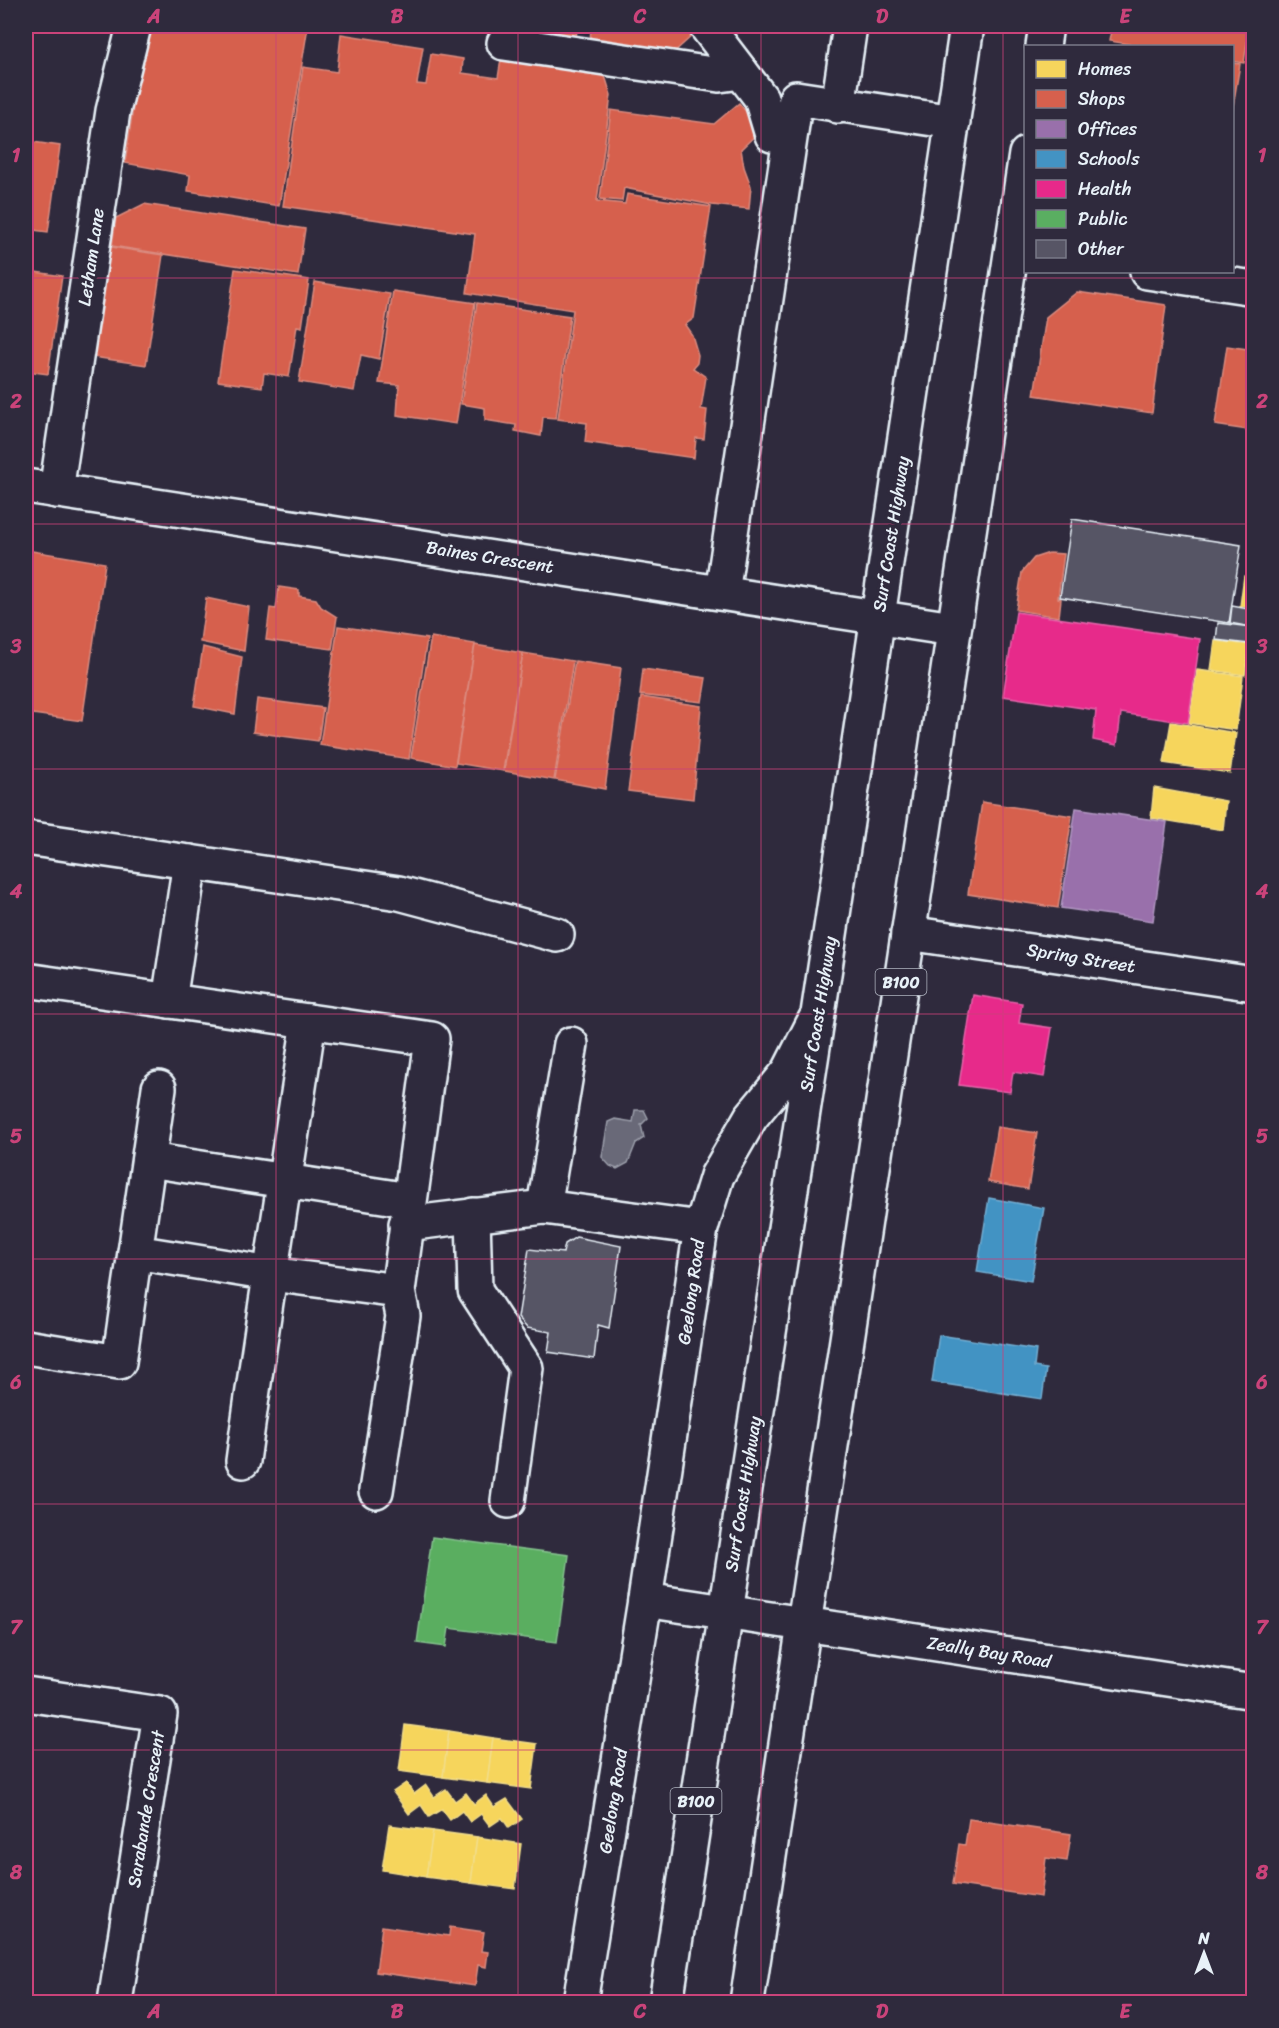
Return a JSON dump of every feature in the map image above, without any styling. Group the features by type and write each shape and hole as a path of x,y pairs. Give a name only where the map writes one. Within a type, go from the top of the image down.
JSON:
{"main road":[{"name":"Letham Lane","path":"41,488 113,111 134,26"},
{"path":"706,26 761,99 772,135"},
{"path":"838,106 850,26"},
{"name":"Surf Coast Highway","path":"666,2002 879,617 967,26"},
{"path":"1043,45 1046,26"},
{"path":"504,44 719,75 741,72"},
{"path":"722,593 796,99 953,122"},
{"name":"B100","path":"747,2002 953,629 1018,252 1024,178"},
{"path":"1154,273 1254,288"},
{"name":"Baines Crescent","path":"41,488 953,629"},
{"path":"26,838 399,893 557,935"},
{"path":"169,1001 190,862"},
{"name":"Spring Street","path":"908,933 1254,984"},
{"path":"26,980 432,1039 398,1291 404,1316 376,1491"},
{"name":"Geelong Road","path":"580,2002 645,1599 701,1228 717,1176 752,1117 789,1071 818,1014"},
{"path":"243,1461 262,1318 271,1274 309,1021"},
{"path":"544,1207 571,1044"},
{"path":"26,1347 119,1362 159,1088"},
{"path":"149,1160 285,1182 408,1212 473,1215 544,1207 701,1228"},
{"path":"473,1215 475,1290 526,1368 508,1501"},
{"path":"135,1252 271,1274 398,1291"},
{"path":"645,1599 725,1612"},
{"name":"Zeally Bay Road","path":"725,1612 1254,1692"},
{"name":"Sarabande Crescent","path":"26,1694 160,1714 115,2002"}],"water":[{"path":"635,1110 644,1110 648,1118 641,1125 644,1138 636,1143 628,1163 617,1169 610,1166 602,1157 608,1122 615,1119 633,1122"}],"building: Homes":[{"path":"1244,576 1254,576 1254,608 1240,606"},
{"path":"1215,641 1249,645 1245,675 1211,670"},
{"path":"1197,670 1243,676 1236,730 1189,723"},
{"path":"1171,722 1236,733 1230,773 1164,763"},
{"path":"1154,788 1226,801 1223,830 1151,818"},
{"path":"405,1725 449,1731 443,1777 399,1771"},
{"path":"449,1731 493,1738 487,1783 443,1777"},
{"path":"493,1738 537,1744 531,1789 487,1783"},
{"path":"406,1783 414,1794 426,1785 434,1797 446,1789 455,1801 466,1793 474,1804 486,1795 494,1807 507,1799 522,1819 509,1828 502,1818 490,1826 481,1814 470,1822 462,1811 450,1820 442,1809 429,1817 421,1805 409,1814 393,1792"},
{"path":"389,1825 433,1831 426,1877 382,1870"},
{"path":"433,1831 477,1837 471,1883 426,1877"},
{"path":"477,1837 521,1844 515,1889 471,1883"}],"building: Shops":[{"path":"145,26 308,26 279,206 188,191 190,175 125,163"},
{"path":"534,26 577,26 576,41 533,35"},
{"path":"591,26 685,26 693,35 672,54 590,43"},
{"path":"1112,26 1237,26 1249,28 1244,63 1234,61 1234,45 1135,45 1109,41"},
{"path":"341,34 423,47 417,84 426,85 431,54 463,59 462,73 498,78 502,53 592,67 606,79 611,95 597,201 625,204 627,194 711,207 694,318 685,325 692,335 698,355 697,363 693,368 706,377 701,409 707,410 704,439 696,438 694,458 585,442 587,423 558,419 573,310 467,293 475,234 283,206 303,67 337,72"},
{"path":"1234,63 1240,64 1234,101"},
{"path":"739,103 761,130 741,149 744,167 751,186 749,209 712,205 624,188 622,201 600,199 611,110 714,124"},
{"path":"26,141 60,146 48,232 26,229"},
{"path":"144,204 305,229 298,275 112,246 116,218"},
{"path":"105,246 163,255 146,365 87,356"},
{"path":"235,269 309,280 302,327 297,326 289,377 264,373 262,387 218,381"},
{"path":"28,271 62,276 48,374 26,371"},
{"path":"315,282 390,294 379,359 361,355 354,391 299,382"},
{"path":"393,291 475,303 456,424 397,415 399,385 379,383"},
{"path":"1077,292 1166,305 1152,413 1034,395 1046,317"},
{"path":"477,303 570,316 556,418 543,417 541,436 515,431 516,425 485,420 485,408 461,404"},
{"path":"1227,346 1254,350 1254,431 1215,425"},
{"path":"26,550 105,563 82,721 26,713"},
{"path":"1049,553 1064,554 1058,598 1061,599 1059,617 1016,610 1022,572 1034,558"},
{"path":"279,587 299,590 299,596 316,599 321,607 337,617 332,649 266,640 270,608 276,609"},
{"path":"206,598 249,607 244,651 200,642"},
{"path":"338,626 427,639 409,759 320,745"},
{"path":"431,637 475,644 455,766 411,758"},
{"path":"475,645 523,653 503,771 456,763"},
{"path":"203,647 242,657 235,714 194,706"},
{"path":"523,653 573,661 554,780 504,771"},
{"path":"575,661 621,668 605,789 555,780"},
{"path":"643,669 706,678 702,702 640,695"},
{"path":"641,697 701,706 693,799 628,791"},
{"path":"257,699 323,708 318,741 253,732"},
{"path":"982,802 1072,816 1058,908 968,894"},
{"path":"997,1127 1037,1133 1028,1189 988,1182"},
{"path":"969,1819 1071,1834 1067,1861 1046,1858 1041,1897 953,1884 959,1844 965,1845"},
{"path":"382,1926 449,1936 450,1927 484,1932 481,1951 488,1952 486,1967 478,1965 475,1986 376,1972"}],"building: Offices":[{"path":"1076,808 1167,822 1153,921 1061,908"}],"building: Schools":[{"path":"989,1198 1044,1208 1031,1281 977,1272"},
{"path":"939,1335 1036,1350 1034,1367 1046,1369 1042,1399 932,1382"}],"building: Health":[{"path":"1016,612 1200,639 1188,723 1121,713 1117,745 1093,740 1096,710 1003,696"},
{"path":"973,995 1022,1003 1019,1023 1052,1028 1044,1077 1013,1072 1010,1092 959,1085"}],"building: Public":[{"path":"432,1537 569,1555 557,1642 449,1628 446,1647 417,1643"}],"building: Other":[{"path":"1072,519 1241,545 1229,623 1060,597"},
{"path":"1232,606 1254,610 1251,627 1230,623"},
{"path":"1218,623 1251,627 1249,644 1216,640"},
{"path":"576,1237 621,1246 609,1328 598,1325 594,1359 548,1352 551,1332 527,1328 518,1318 529,1249 563,1253 565,1244"}]}
